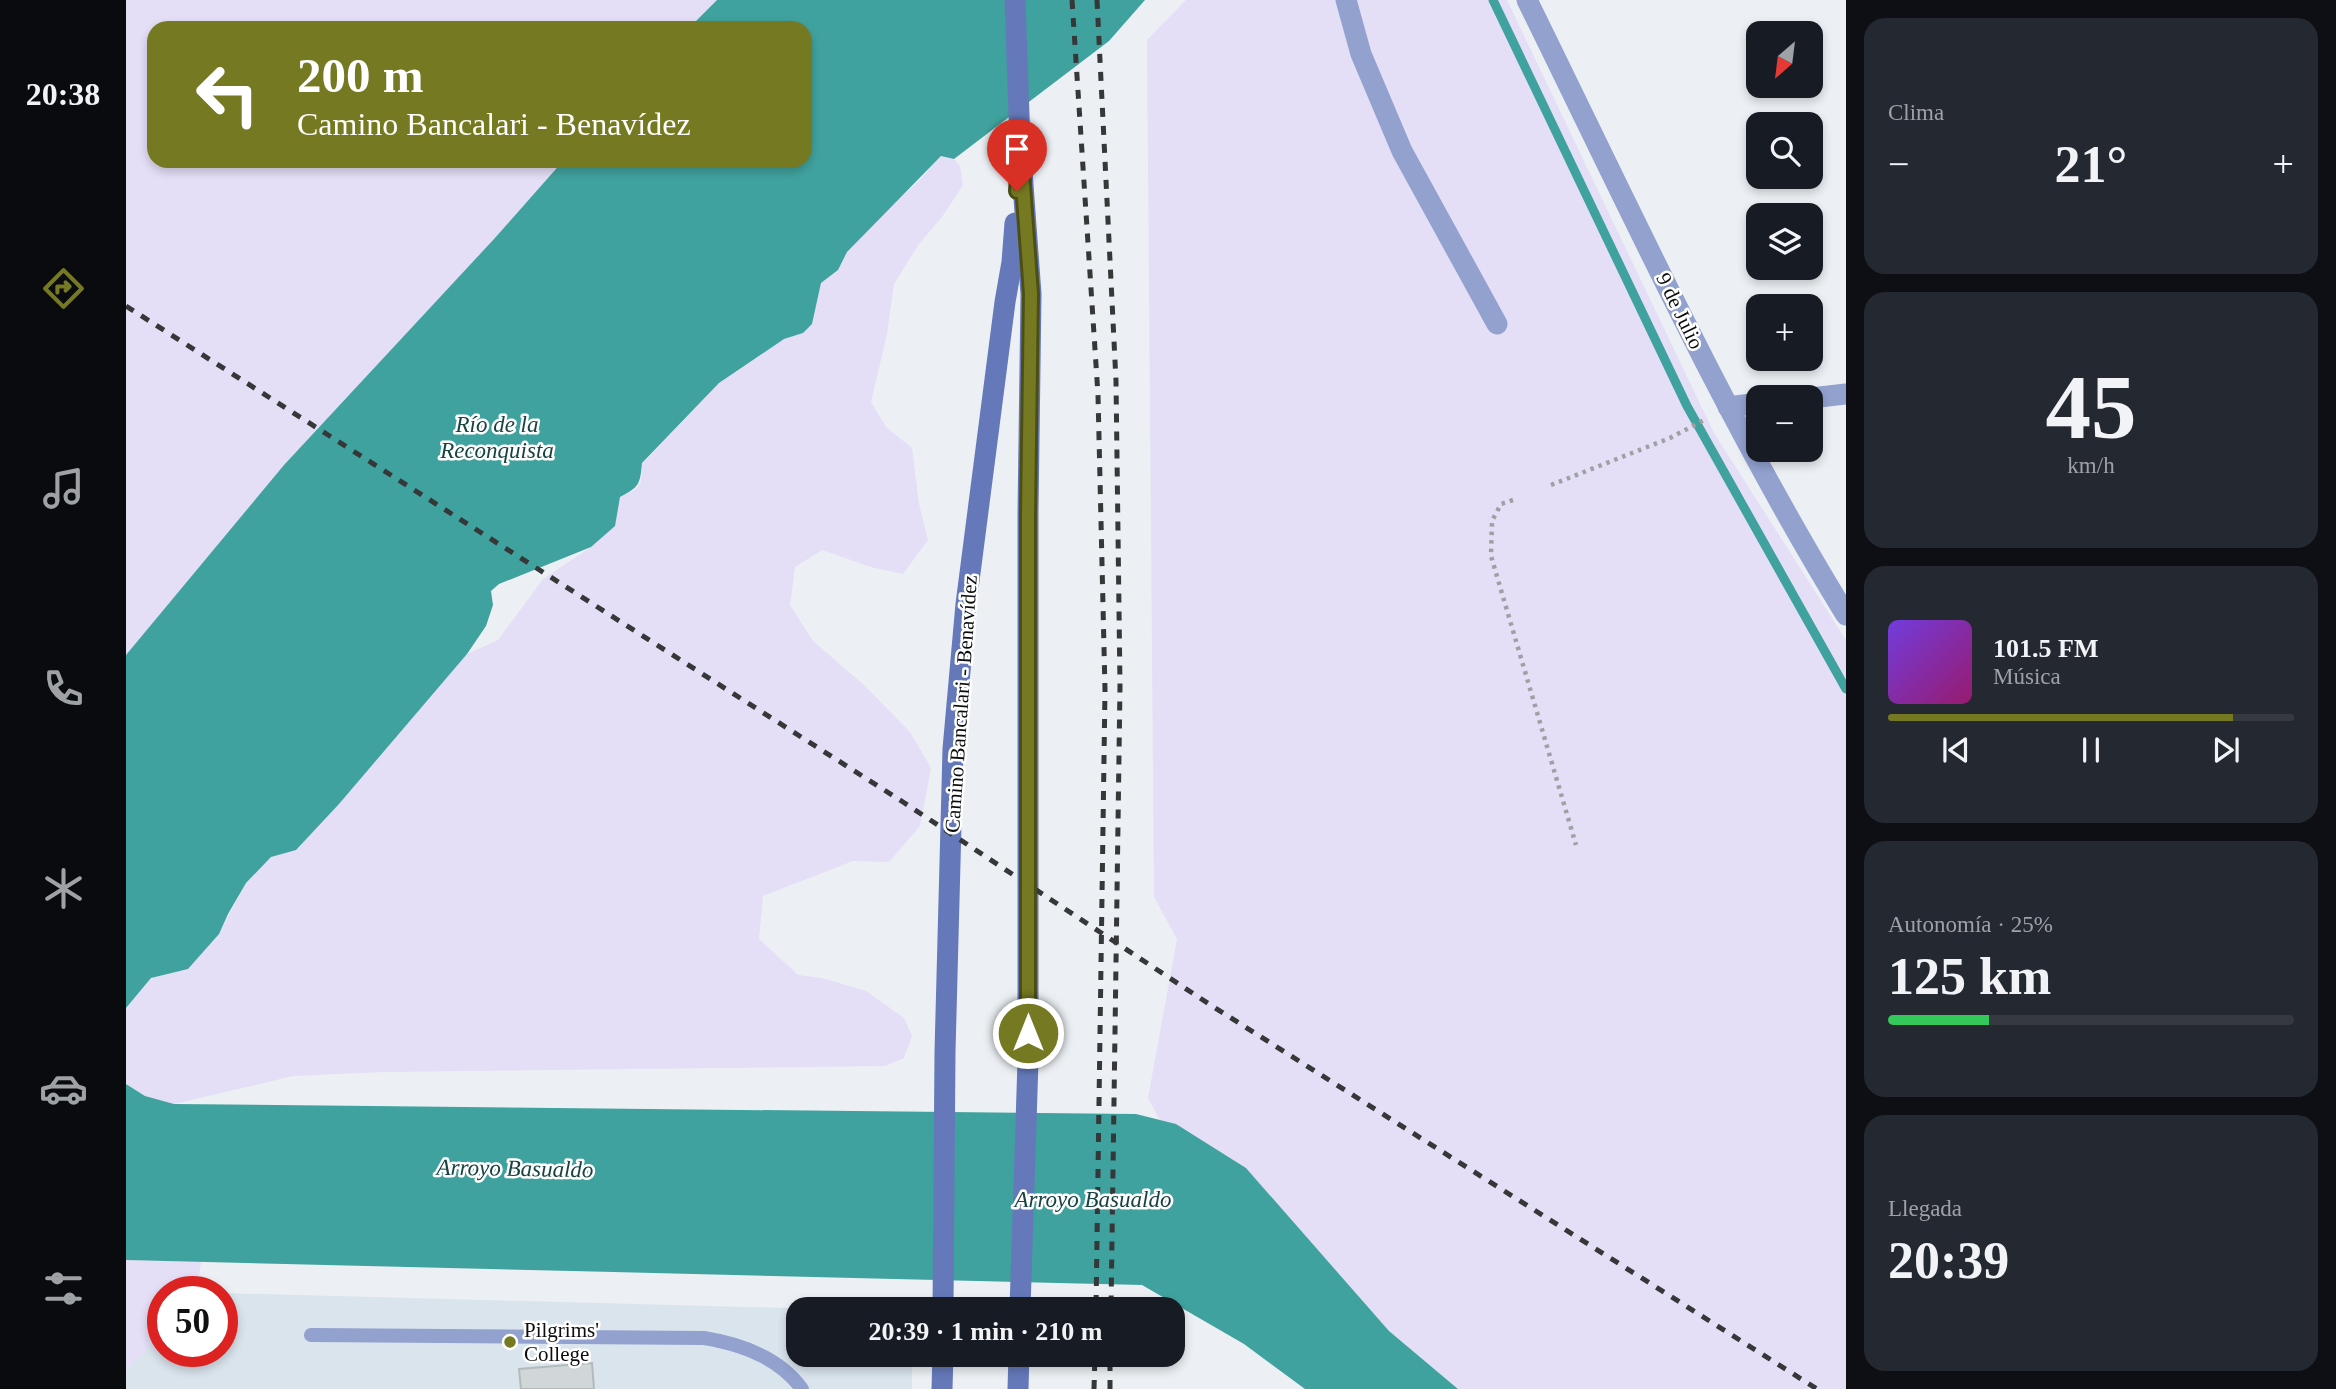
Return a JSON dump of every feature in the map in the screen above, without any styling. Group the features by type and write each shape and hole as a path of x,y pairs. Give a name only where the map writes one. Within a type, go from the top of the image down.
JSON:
{"main road":[{"name":"Camino Bancalari - Benavídez","path":"1014,0 1020,144 1031,294 1028,513 1028,1061 1020,1297"},
{"name":"Camino Bancalari - Benavídez","path":"943,1297 945,1052 953,749 966,604 1012,262 1020,144"},
{"path":"942,1389 943,1367"},
{"path":"1017,1389 1018,1367"}],"street":[{"path":"1346,0 1361,54 1402,151 1497,324"},
{"name":"9 de Julio","path":"1527,0 1728,407 1807,552 1846,615"},
{"path":"1823,397 1846,394"},
{"path":"1728,407 1746,405"}],"lane":[{"path":"311,1335 704,1338 726,1341 764,1355 792,1376 802,1389"}],"path":[{"path":"1551,485 1670,438 1728,407"},
{"path":"1513,500 1501,504 1492,521 1491,556 1576,845"}],"shaded area":[{"path":"126,0 717,0 696,21 147,21 147,168 557,168 284,465 126,655"},
{"path":"1186,0 1507,0 1714,433 1846,640 1846,1389 1458,1389 1389,1331 1246,1168 1176,1124 1160,1120 1148,1098 1177,939 1154,897 1147,40"},
{"path":"941,156 954,159 960,166 963,185 942,217 919,244 894,284 887,334 871,402 886,427 912,448 919,504 928,540 903,574 871,567 822,550 795,567 790,605 813,641 864,685 910,732 931,768 920,826 889,862 853,861 763,896 759,939 798,975 822,978 866,991 904,1018 912,1036 904,1058 885,1066 385,1072 293,1076 174,1104 145,1096 126,1084 126,1008 151,978 188,969 220,931 246,883 271,857 296,849 339,804 467,654 498,640 543,579 591,547 620,497 636,489 641,482 642,464 719,383 784,339 803,333 812,324 821,283 838,270 847,252 867,225 918,182"},
{"path":"126,1260 201,1262 199,1276 147,1276 147,1348 126,1370"},
{"name":"Pilgrims' College","path":"238,1293 786,1308 786,1367 912,1367 912,1389 126,1389 126,1370 147,1348 147,1367 238,1367"}],"water":[{"name":"Río de la Reconquista","path":"717,0 1145,0 1109,41 954,159 941,156 847,252 838,270 821,283 812,324 803,333 784,339 719,383 642,463 637,485 620,497 615,526 591,547 499,584 491,591 493,605 486,626 467,654 339,804 296,850 271,857 246,883 219,934 188,969 151,978 126,1008 126,655 284,465 557,168 812,168 812,21 696,21"},
{"name":"Arroyo Basualdo","path":"126,1084 145,1096 174,1104 1136,1114 1176,1124 1246,1168 1389,1331 1458,1389 1305,1389 1244,1344 1185,1310 1185,1297 1163,1297 1142,1285 126,1260"}],"building":[{"path":"592,1363 594,1389 521,1389 519,1369"}],"waterway":[{"path":"1493,0 1687,406 1846,689"}],"railway":[{"path":"1072,0 1098,395 1105,690 1096,1297"},
{"path":"1097,0 1116,381 1120,686 1111,1297"},
{"path":"126,306 903,802 1209,1004 1817,1389"},
{"path":"1094,1389 1095,1367"},
{"path":"1110,1367 1110,1389"}],"place":[{"name":"Pilgrims' College","path":"510,1342"}],"route":[{"path":"1017,191 1020,144 1031,294 1028,513 1028,1033"}]}
